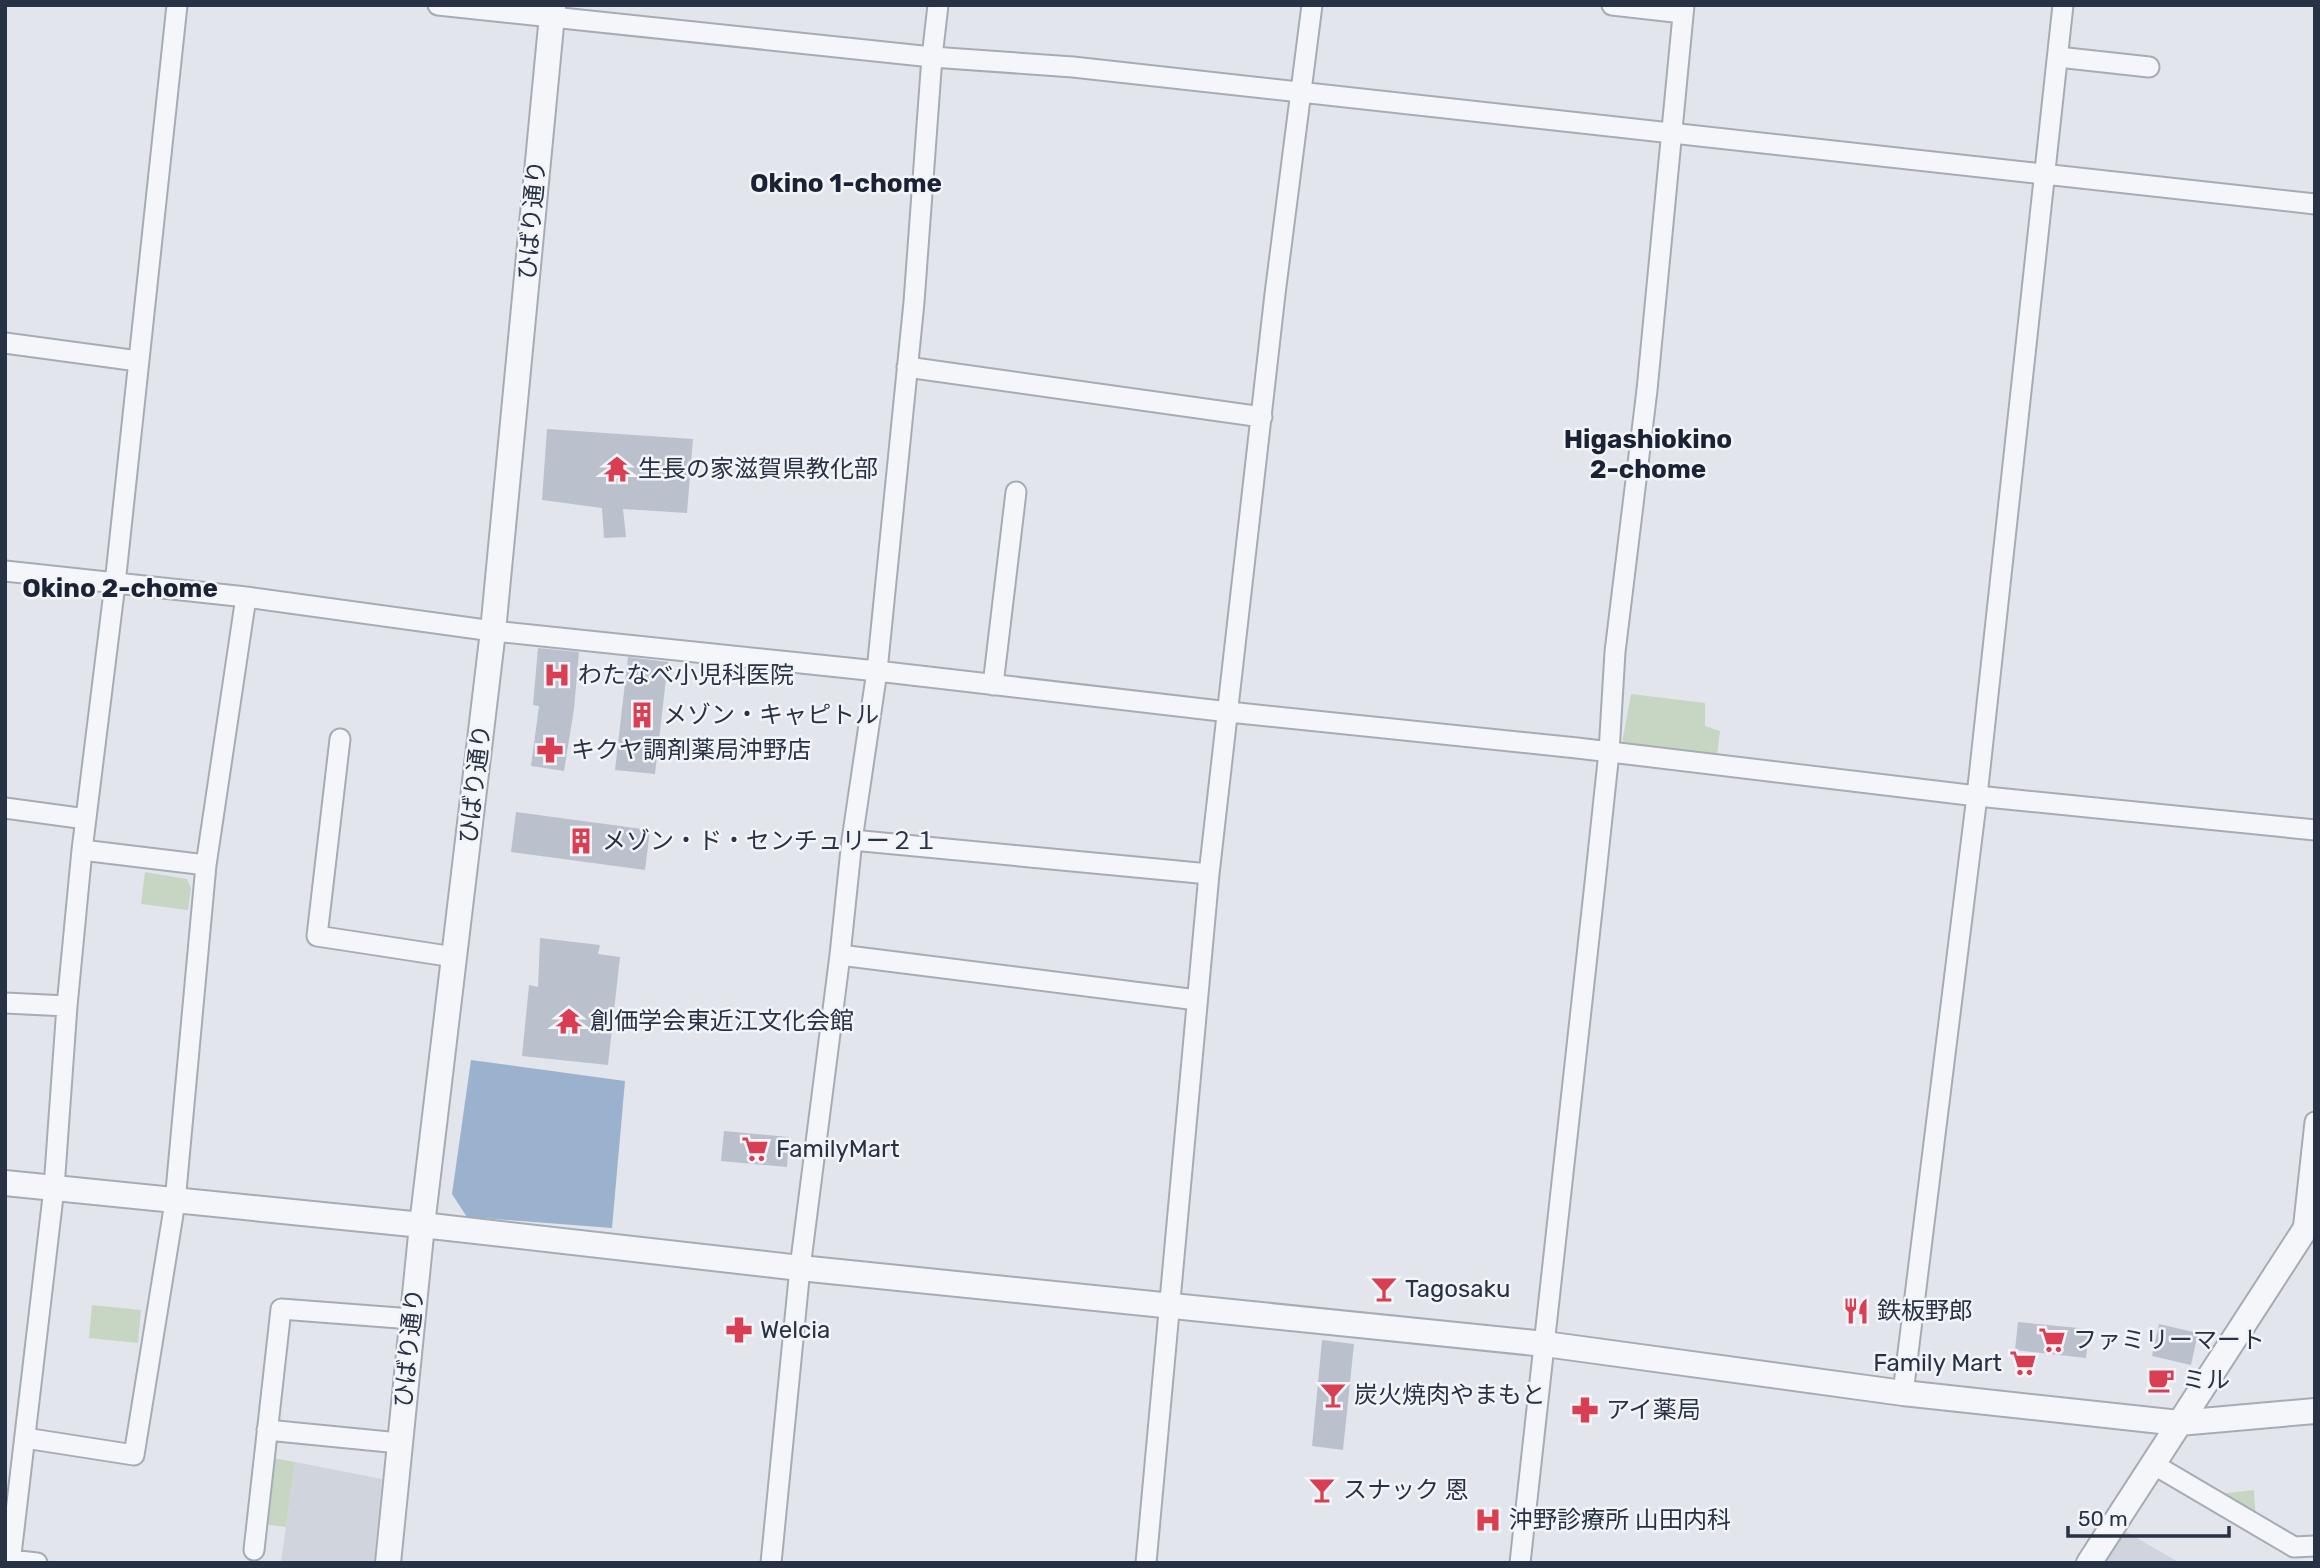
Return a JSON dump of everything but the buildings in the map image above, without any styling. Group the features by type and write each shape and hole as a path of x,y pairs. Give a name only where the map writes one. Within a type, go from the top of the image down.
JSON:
{"street":[{"path":"37,1563 10,1561 54,1188 82,850 115,584 177,5"},
{"path":"438,5 553,11 932,57 1073,68 2315,204"},
{"path":"771,1563 800,1268 852,840 877,671 908,366 938,5"},
{"path":"1146,1563 1209,874 1312,5"},
{"path":"1520,1563 1609,752 1615,652 1647,390 1684,9 1612,5"},
{"path":"1903,1393 1977,796 2063,5"},
{"name":"ひばり通り","path":"388,1563 422,1225 493,631 553,11"},
{"path":"2058,57 2149,67"},
{"path":"5,343 138,361"},
{"path":"908,366 1262,417"},
{"path":"993,685 1016,492"},
{"path":"5,571 246,597 493,631 1609,752 1977,796 2315,830"},
{"path":"25,1438 134,1455 175,1202 206,865 246,597"},
{"path":"340,739 317,936 454,957"},
{"path":"5,808 86,819"},
{"path":"852,840 1209,874"},
{"path":"82,850 206,865"},
{"path":"840,955 1197,1000"},
{"path":"5,1003 67,1006"},
{"path":"2089,1563 2309,1223 2315,1122"},
{"path":"5,1183 1545,1344 1903,1393 2179,1423 2315,1411"},
{"path":"254,1550 281,1309 412,1319"},
{"path":"267,1430 400,1443"},
{"path":"2153,1464 2315,1559"},
{"path":"2294,1547 2315,1546"}],"shaded area":[{"path":"295,1462 382,1479 374,1563 281,1563"},
{"path":"2125,1531 2180,1563 2105,1563"}],"green space":[{"path":"1631,694 1705,703 1705,726 1720,731 1717,755 1622,743"},
{"path":"145,872 187,879 191,888 188,910 141,904"},
{"path":"92,1305 141,1310 138,1343 89,1338"},
{"path":"266,1457 295,1462 286,1527 262,1524"},
{"path":"2254,1490 2256,1521 2210,1495"}],"water":[{"path":"471,1060 625,1081 612,1228 467,1217 452,1194"}],"place":[{"name":"生長の家滋賀県教化部","path":"617,469"},
{"name":"わたなべ小児科医院","path":"557,675"},
{"name":"メゾン・キャピトル","path":"642,715"},
{"name":"キクヤ調剤薬局沖野店","path":"550,750"},
{"name":"メゾン・ド・センチュリー２１","path":"581,841"},
{"name":"創価学会東近江文化会館","path":"569,1021"},
{"name":"FamilyMart","path":"755,1149"},
{"name":"Tagosaku","path":"1384,1289"},
{"name":"鉄板野郎","path":"1856,1311"},
{"name":"Welcia","path":"739,1330"},
{"name":"ファミリーマート","path":"2052,1340"},
{"name":"Family Mart","path":"2023,1363"},
{"name":"ミル","path":"2161,1380"},
{"name":"炭火焼肉やまもと","path":"1333,1395"},
{"name":"アイ薬局","path":"1585,1410"},
{"name":"スナック 恩","path":"1322,1490"},
{"name":"沖野診療所 山田内科","path":"1488,1520"}],"district":[{"name":"Okino 1-chome","path":"846,183"},
{"name":"Higashiokino 2-chome","path":"1648,454"},
{"name":"Okino 2-chome","path":"120,588"}]}
